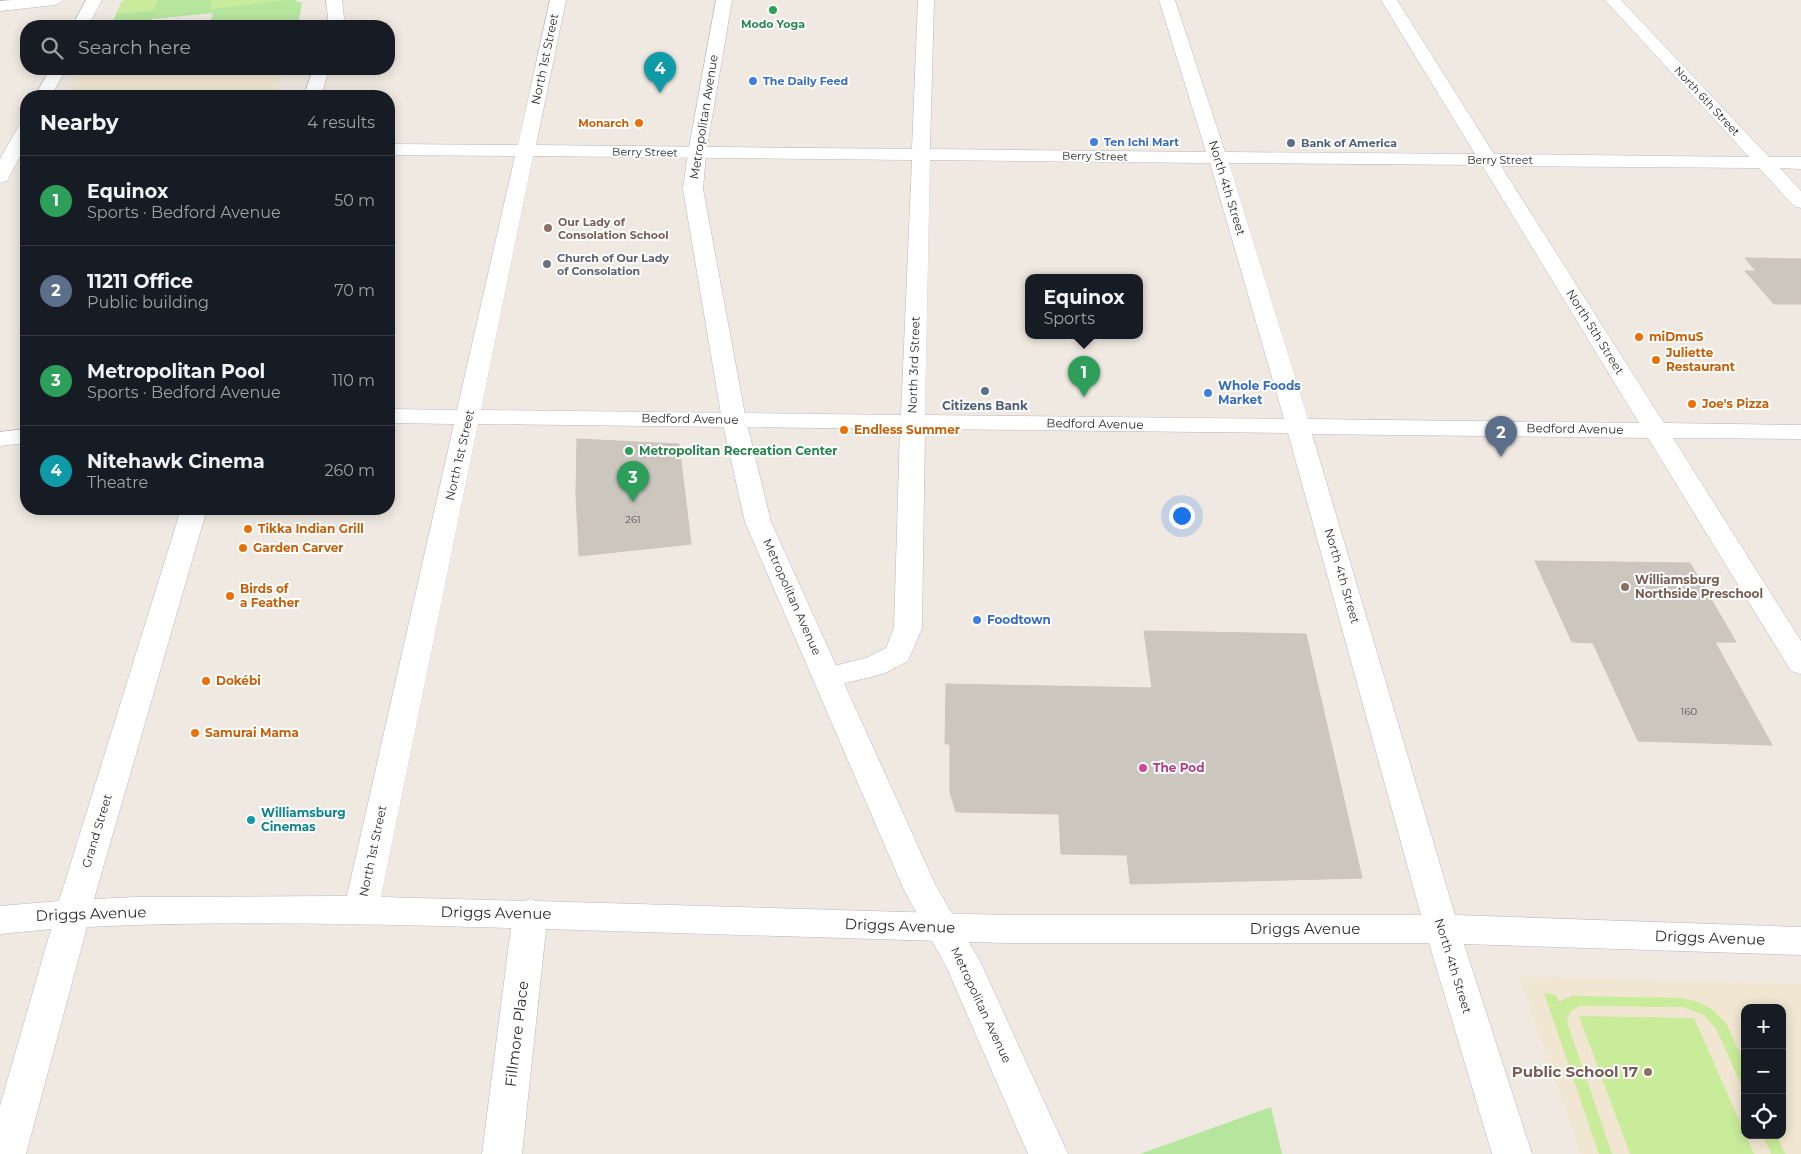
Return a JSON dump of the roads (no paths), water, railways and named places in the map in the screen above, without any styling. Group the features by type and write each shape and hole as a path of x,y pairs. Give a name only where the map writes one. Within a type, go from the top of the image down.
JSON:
{"street":[{"path":"0,6 55,0"},
{"path":"83,20 94,0"},
{"path":"334,0 336,20"},
{"name":"North 1st Street","path":"361,910 558,0"},
{"name":"Metropolitan Avenue","path":"724,0 697,153 693,189 734,420 758,522 921,890 962,961 1048,1154"},
{"name":"North 3rd Street","path":"828,677 875,666 898,654 908,628 912,422 926,0"},
{"name":"North 4th Street","path":"1167,0 1218,158 1297,426 1304,443 1442,930 1512,1154"},
{"name":"North 5th Street","path":"1389,0 1801,664"},
{"name":"North 6th Street","path":"1613,0 1801,202"},
{"path":"46,90 55,75"},
{"path":"315,90 319,75"},
{"path":"0,176 20,139"},
{"name":"Berry Street","path":"395,149 1801,162"},
{"path":"0,176 20,174"},
{"name":"Bedford Avenue","path":"395,416 1801,432"},
{"path":"0,439 20,437"},
{"name":"Grand Street","path":"6,1154 73,914 192,515"},
{"name":"Driggs Avenue","path":"0,920 18,917 137,911 361,910 530,913 943,928 1442,930 1801,941"},
{"name":"Fillmore Place","path":"502,1154 530,913"}],"place":[{"name":"Modo Yoga","path":"773,10"},
{"name":"The Daily Feed","path":"753,81"},
{"name":"Nitehawk Cinema","path":"660,93"},
{"name":"Monarch","path":"639,123"},
{"name":"Ten Ichi Mart","path":"1094,142"},
{"name":"Bank of America","path":"1291,143"},
{"name":"Our Lady of Consolation School","path":"548,228"},
{"name":"Church of Our Lady of Consolation","path":"547,264"},
{"name":"miDmuS","path":"1639,337"},
{"name":"Juliette Restaurant","path":"1656,360"},
{"name":"Citizens Bank","path":"985,391"},
{"name":"Whole Foods Market","path":"1208,393"},
{"name":"Equinox","path":"1084,397"},
{"name":"Joe's Pizza","path":"1692,404"},
{"name":"Endless Summer","path":"844,430"},
{"name":"Metropolitan Recreation Center","path":"629,451"},
{"name":"11211 Office","path":"1501,457"},
{"name":"Metropolitan Pool","path":"633,502"},
{"name":"Tikka Indian Grill","path":"248,529"},
{"name":"Garden Carver","path":"243,548"},
{"name":"Williamsburg Northside Preschool","path":"1625,587"},
{"name":"Birds of a Feather","path":"230,596"},
{"name":"Foodtown","path":"977,620"},
{"name":"Dokébi","path":"206,681"},
{"name":"Samurai Mama","path":"195,733"},
{"name":"The Pod","path":"1143,768"},
{"name":"Williamsburg Cinemas","path":"251,820"},
{"name":"Public School 17","path":"1648,1072"}]}
